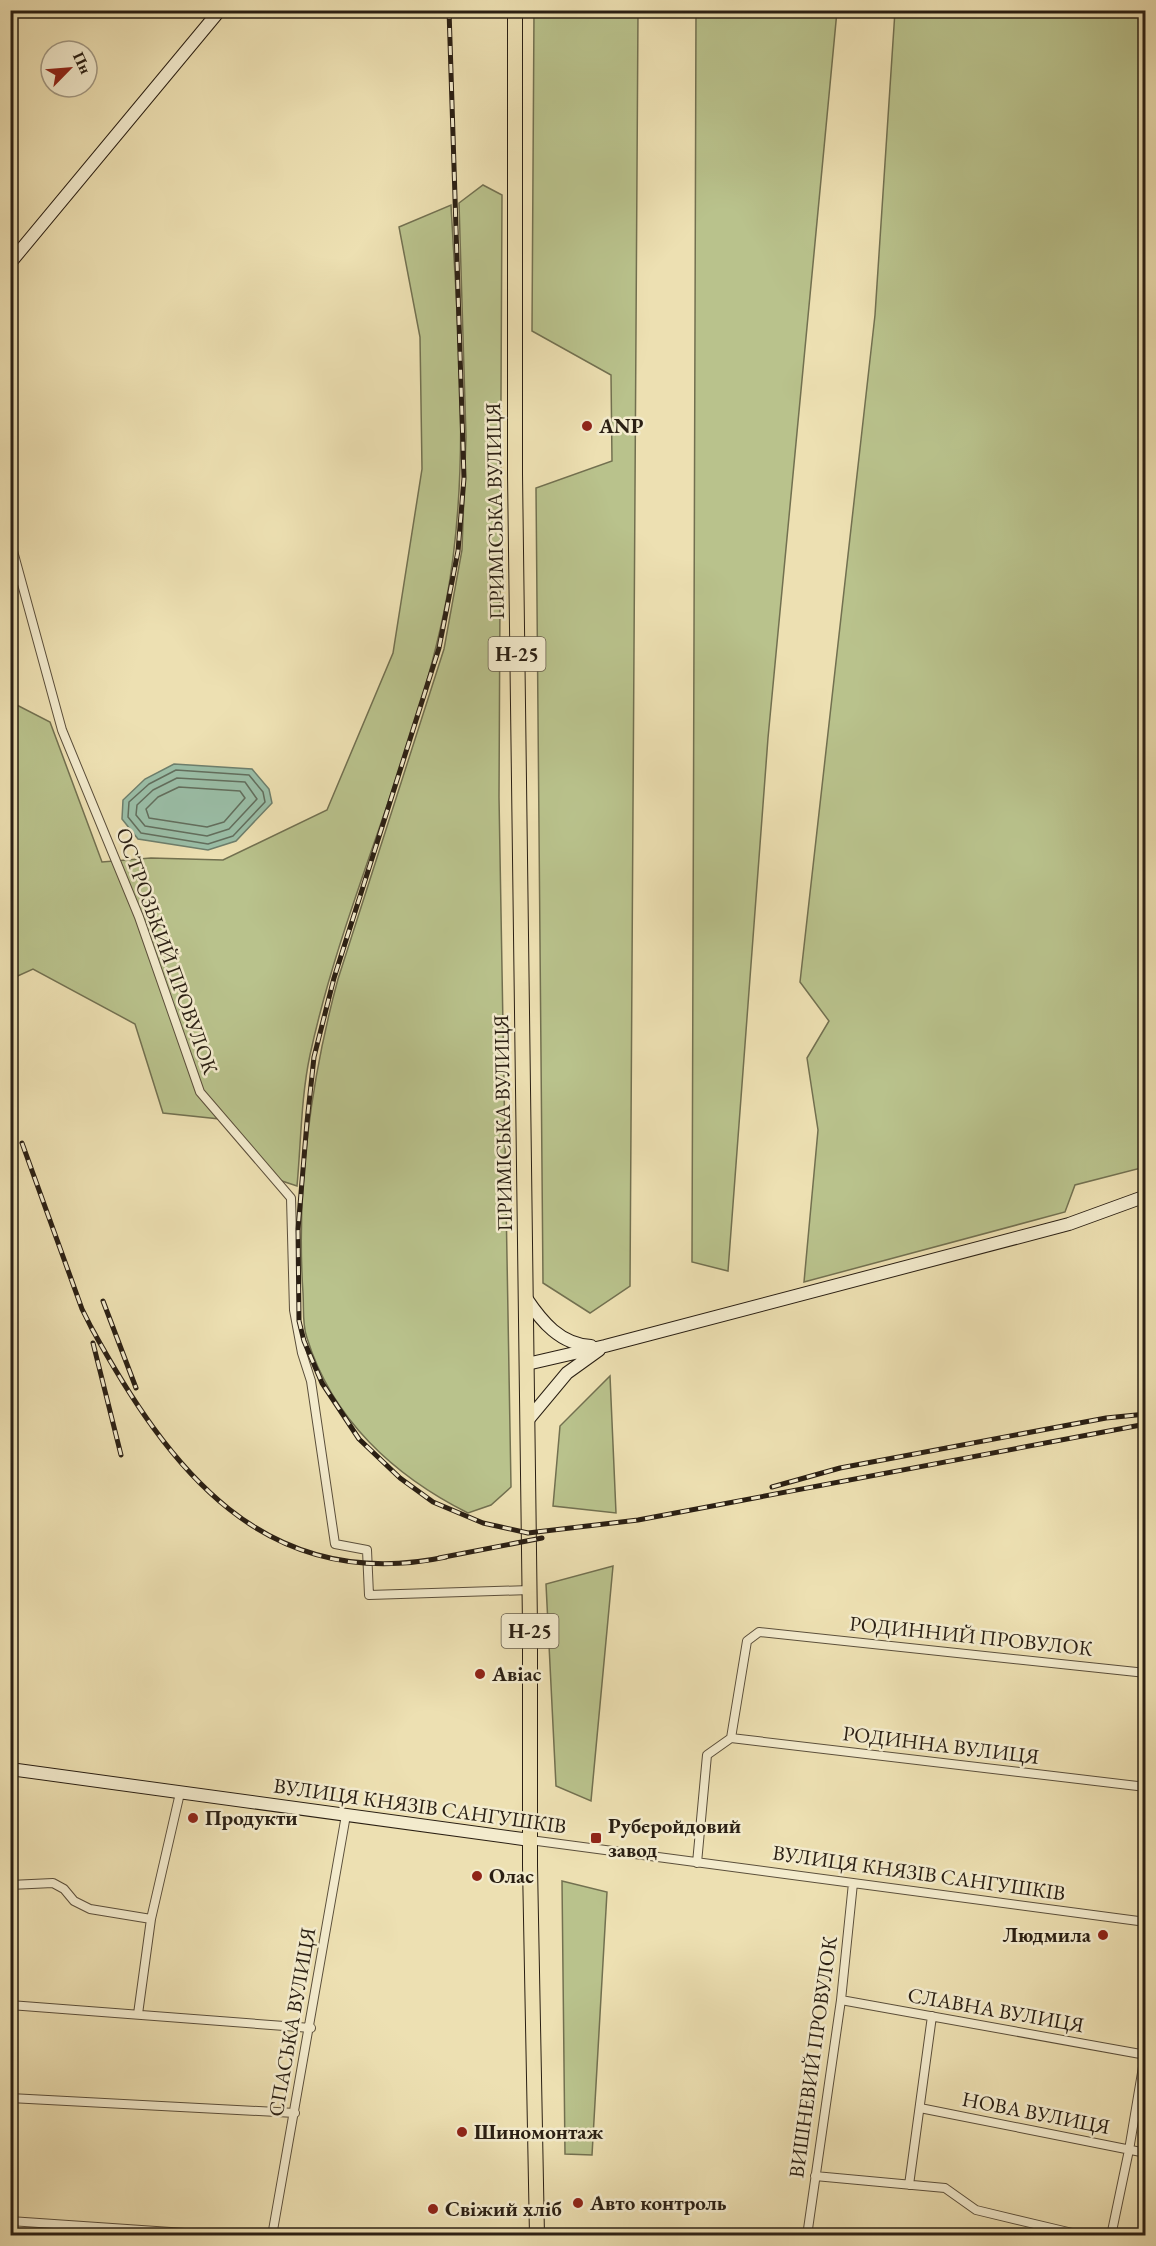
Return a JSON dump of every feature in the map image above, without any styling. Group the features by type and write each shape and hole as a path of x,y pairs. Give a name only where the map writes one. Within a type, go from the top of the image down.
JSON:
{"main road":[{"path":"10,263 220,10"},
{"name":"ПРИМІСЬКА ВУЛИЦЯ","path":"515,10 515,463 530,1590 530,1840 537,2235"},
{"path":"527,1364 605,1346 1069,1224 1146,1196"},
{"path":"526,1298 555,1333 584,1345 605,1346"},
{"path":"527,1421 567,1373 605,1346"},
{"name":"ВУЛИЦЯ КНЯЗІВ САНГУШКІВ","path":"10,1769 530,1840"}],"street":[{"name":"ОСТРОЗЬКИЙ ПРОВУЛОК","path":"10,540 15,571 62,730 139,917 200,1092 291,1198 294,1310 302,1353 311,1381 335,1544 368,1550 369,1595 530,1590"},
{"name":"РОДИННИЙ ПРОВУЛОК","path":"732,1738 747,1641 759,1632 767,1631 1146,1673"},
{"name":"РОДИННА ВУЛИЦЯ","path":"732,1738 1146,1787"},
{"path":"697,1863 707,1755 732,1738"},
{"path":"138,2014 151,1919 180,1793"},
{"name":"СПАСЬКА ВУЛИЦЯ","path":"272,2235 311,2028 346,1815"},
{"name":"ВУЛИЦЯ КНЯЗІВ САНГУШКІВ","path":"530,1840 1146,1922"},
{"path":"10,1885 53,1883 64,1889 74,1901 90,1909 151,1919"},
{"name":"ВИШНЕВИЙ ПРОВУЛОК","path":"807,2235 841,2000 852,1883"},
{"name":"СЛАВНА ВУЛИЦЯ","path":"841,2000 1145,2055"},
{"path":"10,2005 311,2028"},
{"path":"909,2184 932,2016"},
{"path":"1111,2235 1129,2150 1145,2055"},
{"path":"10,2098 295,2113"},
{"name":"НОВА ВУЛИЦЯ","path":"920,2108 1146,2153"},
{"path":"815,2176 945,2188 976,2210 1085,2235"},
{"path":"10,2222 229,2235"}],"shaded area":[{"path":"534,11 638,11 630,1286 590,1313 543,1283 536,488 612,461 611,375 532,331"},
{"path":"696,11 837,11 768,738 728,1271 692,1262"},
{"path":"895,11 1145,11 1145,1167 1075,1185 1065,1212 804,1282 818,1130 807,1058 829,1021 800,982 875,315"},
{"path":"483,185 502,195 499,797 511,1487 491,1505 468,1513 441,1498 391,1463 349,1419 332,1394 318,1367 304,1327 301,1254 308,1134 328,1017 338,979 444,649 462,550 466,437 459,203"},
{"path":"451,205 461,404 454,553 446,602 417,716 324,998 307,1071 297,1186 279,1180 229,1120 163,1113 135,1024 33,969 11,979 11,702 50,722 102,862 151,858 223,860 327,810 393,653 422,469 420,337 399,227"},
{"path":"610,1376 616,1513 553,1506 560,1426"},
{"path":"613,1566 591,1801 556,1786 546,1584"},
{"path":"562,1881 607,1892 592,2155 565,2154"}],"water":[{"path":"174,764 252,769 269,789 272,803 236,841 208,850 138,839 122,819 123,800 145,779"}],"railway":[{"path":"449,10 464,478 458,551 439,648 334,978 314,1057 298,1229 299,1321 304,1341 322,1383 359,1439 400,1478 433,1502 483,1523 528,1533 638,1520 1146,1424"},
{"path":"22,1143 82,1309 91,1327 153,1428 189,1472 229,1509 274,1538 325,1557 382,1564 446,1557"},
{"path":"103,1301 136,1388"},
{"path":"93,1343 121,1455"},
{"path":"772,1487 840,1468 1106,1418 1146,1414"},
{"path":"439,1558 542,1538"}],"place":[{"name":"ANP","path":"587,426"},
{"name":"Авіас","path":"480,1674"},
{"name":"Продукти","path":"193,1818"},
{"name":"Руберойдовий завод","path":"596,1838"},
{"name":"Олас","path":"477,1876"},
{"name":"Людмила","path":"1103,1935"},
{"name":"Шиномонтаж","path":"462,2132"},
{"name":"Авто контроль","path":"578,2203"},
{"name":"Свіжий хліб","path":"433,2209"}]}
